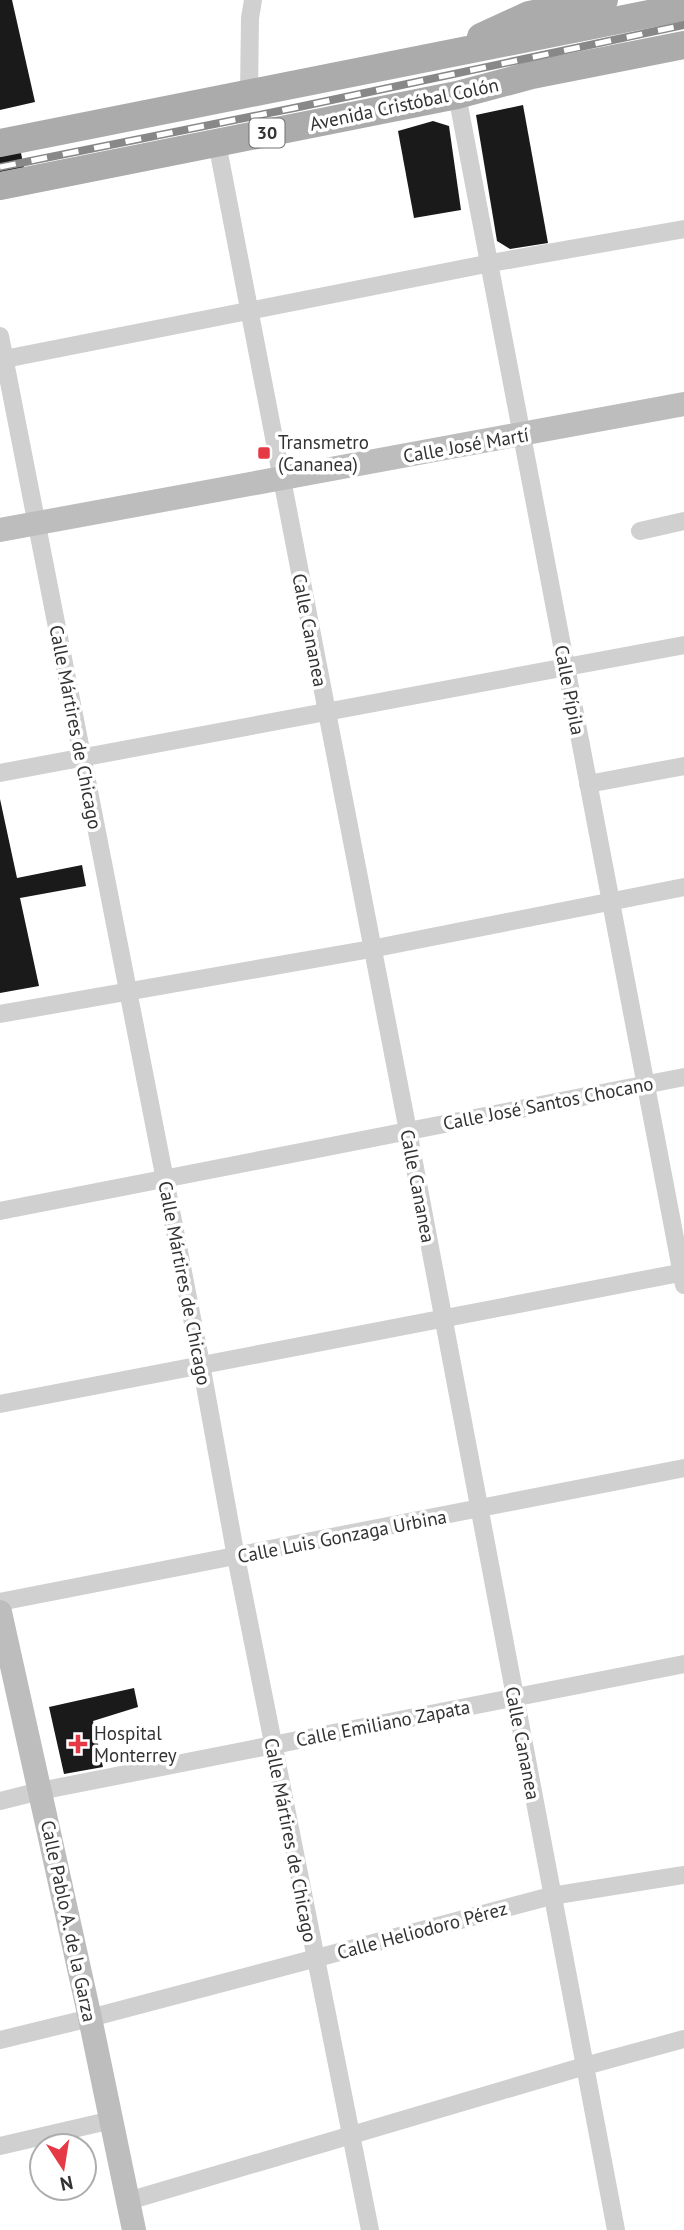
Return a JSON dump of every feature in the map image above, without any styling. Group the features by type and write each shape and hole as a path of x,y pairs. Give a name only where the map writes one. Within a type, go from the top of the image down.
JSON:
{"main road":[{"path":"451,53 514,20 604,0"},
{"name":"Avenida Cristóbal Colón","path":"0,144 684,7"},
{"name":"Avenida Cristóbal Colón","path":"0,187 457,95 532,75 684,45"},
{"path":"457,95 516,90 684,58"},
{"path":"217,143 248,94"}],"street":[{"path":"248,94 253,0"},
{"name":"Calle Pípila","path":"457,95 683,1277"},
{"name":"Calle Cananea","path":"217,143 616,2230"},
{"path":"2,359 491,263 684,229"},
{"name":"Calle Mártires de Chicago","path":"0,336 2,359 201,1364 272,1745 370,2230"},
{"name":"Calle José Martí","path":"0,530 684,404"},
{"path":"640,531 684,522"},
{"path":"0,773 684,645"},
{"path":"588,784 684,766"},
{"path":"0,1014 371,949 684,887"},
{"name":"Calle José Santos Chocano","path":"0,1211 684,1077"},
{"path":"0,1404 443,1317 683,1277"},
{"name":"Calle Luis Gonzaga Urbina","path":"0,1602 684,1468"},
{"name":"Calle Pablo A. de la Garza","path":"0,1612 134,2230"},
{"name":"Calle Emiliano Zapata","path":"0,1801 684,1664"},
{"name":"Calle Heliodoro Pérez","path":"0,2040 551,1896 684,1875"},
{"path":"128,2200 684,2039"},
{"path":"0,2146 112,2120"}],"building":[{"path":"0,0 12,0 35,102 0,110"},
{"path":"523,105 548,243 510,249 497,241 476,115"},
{"path":"433,121 449,126 461,210 414,218 398,131"},
{"path":"20,148 27,183 0,189 0,152"},
{"path":"0,799 17,878 82,865 86,886 20,898 39,986 0,993"},
{"name":"Hospital Monterrey","path":"134,1688 138,1707 93,1721 103,1767 64,1774 49,1707"}],"railway":[{"path":"0,167 684,25"}],"place":[{"name":"Transmetro (Cananea)","path":"264,453"},
{"name":"Hospital Monterrey","path":"78,1744"}]}
